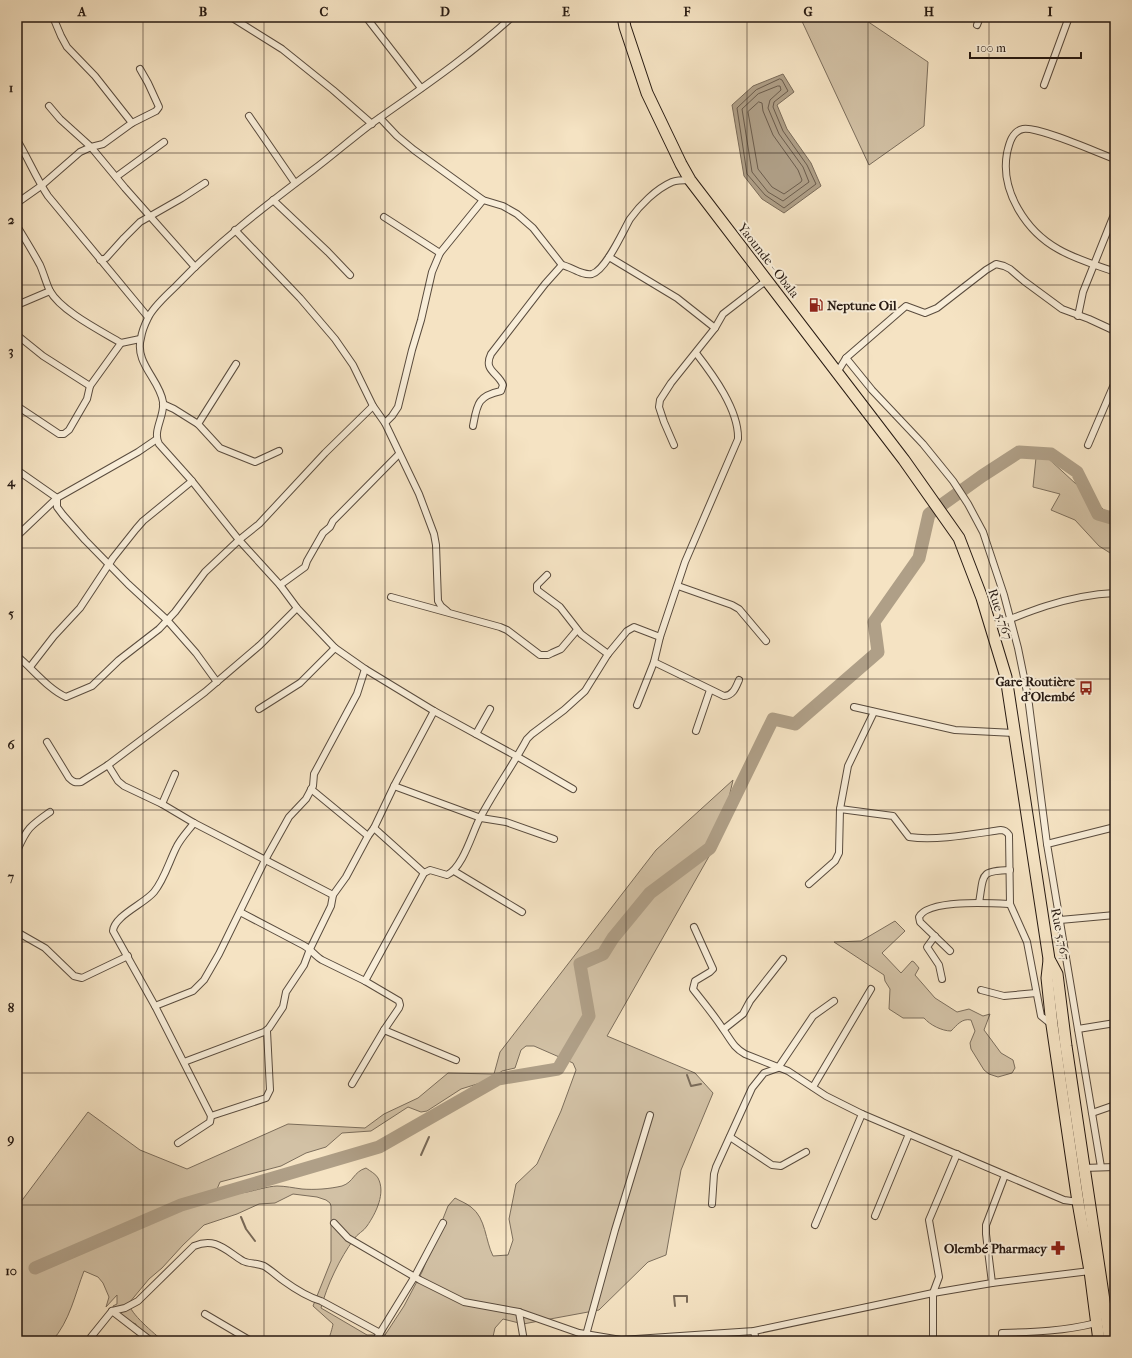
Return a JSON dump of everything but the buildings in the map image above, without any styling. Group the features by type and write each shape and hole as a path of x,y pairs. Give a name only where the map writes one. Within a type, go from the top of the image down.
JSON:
{"highway":[{"name":"Yaounde - Obala","path":"623,17 647,93 690,180 838,371 904,460 959,538"},
{"name":"Rue 5.767","path":"959,538 982,598 1006,677 1049,959 1057,974 1079,1168 1110,1341"},
{"path":"1049,959 1047,978 1052,1025 1079,1168 1078,1202 1090,1271 1099,1341"}],"street":[{"path":"53,17 67,46 95,76 132,123"},
{"path":"231,17 282,49 372,124"},
{"path":"366,17 421,88"},
{"path":"512,17 488,38 372,124 235,230 195,267 160,302 148,317 140,339 139,351 144,364 162,397 163,404 157,439 159,444 192,481 239,540 280,585 297,608 335,648 365,669 434,711 573,789"},
{"path":"977,25 980,17"},
{"path":"1044,85 1069,17"},
{"path":"17,203 41,186 80,152 103,144 132,123 156,111 159,107 148,82 140,69"},
{"path":"49,106 60,119 91,147 195,267"},
{"path":"249,116 295,183"},
{"path":"380,118 396,136 483,200 503,206 517,214 533,228 562,265 569,266 584,274 592,274 598,271 609,257 631,218 642,205 659,190 673,182 690,180"},
{"path":"1115,159 1050,135 1030,129 1022,129 1012,136 1006,163 1006,176 1011,196 1019,211 1031,226 1058,249 1115,272"},
{"path":"17,140 25,152 41,186 148,317"},
{"path":"116,177 164,142"},
{"path":"100,260 106,258 135,227 150,216 205,183"},
{"path":"273,200 350,275"},
{"path":"385,423 398,407 432,272 440,253 483,200"},
{"path":"1078,316 1082,292 1115,214"},
{"path":"384,217 440,253"},
{"path":"17,226 37,261 50,291 58,301 68,310 121,343"},
{"path":"235,230 300,298 335,339 353,365 373,406 385,423 419,494 434,534 436,545 438,601 447,611"},
{"path":"609,257 677,298 715,328"},
{"path":"838,371 846,358 906,306 925,313 938,308 986,270 996,264 1010,269 1062,309 1115,331"},
{"path":"473,426 477,405 489,393 501,391 503,386 501,381 488,366 488,360 491,354 545,284 562,265"},
{"path":"674,445 659,407 660,400 671,383 715,328 723,314 767,280"},
{"path":"17,305 50,291"},
{"path":"18,337 42,356 90,386"},
{"path":"17,406 58,434 64,434 69,430 88,399 90,386 121,343 140,339"},
{"path":"637,706 654,662 660,636 692,546 738,439 737,428 729,404 696,353"},
{"path":"846,358 872,390 923,444 968,504 983,532 1004,595 1028,697 1047,844 1101,1167"},
{"path":"198,424 236,364"},
{"path":"1088,445 1115,382"},
{"path":"163,404 174,408 198,424 220,448 252,461 255,462 279,451"},
{"path":"17,656 54,690 66,697 92,686 119,660 159,628 175,612 205,572 239,540 259,524 325,453 373,406"},
{"path":"17,536 57,498 138,452 157,439"},
{"path":"280,585 305,567 307,560 323,533 399,454"},
{"path":"17,470 57,498"},
{"path":"30,667 54,636 80,608 109,564 143,521 192,481"},
{"path":"57,498 57,507 63,515 128,584 167,620 196,653 217,682"},
{"path":"547,575 537,585 536,590 560,607 584,636 608,654"},
{"path":"678,586 732,605 739,609 766,641"},
{"path":"991,626 1050,604 1115,592"},
{"path":"391,597 447,611 507,630 540,655 544,656 561,649 578,630"},
{"path":"47,742 72,782 81,782 108,765 217,682 260,645 297,608"},
{"path":"366,981 425,875 430,870 447,875 454,871 468,847 481,818 518,757 527,739 564,710 585,691 608,654 630,628 634,627 660,636"},
{"path":"259,709 300,683 335,648"},
{"path":"654,662 724,696 728,696 732,693 739,680"},
{"path":"156,1006 193,991 204,980 219,954 265,860 289,817 306,799 313,786 314,774 357,694 365,669"},
{"path":"696,731 710,690"},
{"path":"854,707 955,730 1014,733"},
{"path":"476,734 490,708"},
{"path":"184,1062 267,1031 283,1007 286,992 304,965 310,949 331,906 333,895 346,877 368,836 374,828 394,786 434,711"},
{"path":"808,884 835,861 839,853 840,809 848,766 874,712"},
{"path":"108,765 118,781 124,786 162,804 194,823 333,895"},
{"path":"162,804 175,774"},
{"path":"394,786 481,818 506,822 554,839"},
{"path":"311,789 368,836"},
{"path":"840,809 892,816 909,837 916,838 1005,830 1009,835 1010,904 1027,942 1041,1016 1052,1025"},
{"path":"17,851 24,834 32,824 50,812"},
{"path":"178,1143 210,1122 211,1116 156,1006 113,932 113,926 153,893 160,883 176,846 194,823"},
{"path":"1047,844 1115,827"},
{"path":"374,828 425,875"},
{"path":"979,903 984,877 987,873 992,871 1010,870"},
{"path":"454,871 522,912"},
{"path":"950,951 919,920 919,917 923,912 952,904 1010,904"},
{"path":"240,912 310,949 315,956 366,981 399,1001 399,1008 352,1084"},
{"path":"1060,920 1115,916"},
{"path":"694,928 713,969 695,981 693,989 724,1029 734,1047 778,1068 788,1071 826,1096 862,1114 1064,1200 1078,1202"},
{"path":"17,932 45,948 74,976 78,978 82,978 128,956"},
{"path":"935,936 927,947 939,965 942,979"},
{"path":"724,1029 743,1014 750,1000 783,959"},
{"path":"814,1087 871,990"},
{"path":"981,990 1004,996 1036,993"},
{"path":"712,1204 714,1174 716,1168 752,1088 764,1073 778,1068 813,1016 834,1001"},
{"path":"1078,1029 1115,1022"},
{"path":"384,1030 456,1060"},
{"path":"211,1116 266,1098 270,1090 267,1031"},
{"path":"1092,1114 1115,1105"},
{"path":"815,1225 862,1114"},
{"path":"586,1335 615,1230 650,1115"},
{"path":"875,1216 909,1134"},
{"path":"730,1137 772,1165 777,1166 781,1166 806,1152"},
{"path":"933,1341 933,1293 939,1277 929,1220 957,1154"},
{"path":"1079,1168 1115,1167"},
{"path":"992,1283 986,1225 1005,1175"},
{"path":"334,1223 348,1238 464,1302 519,1312 586,1335 621,1340 754,1332 933,1293 992,1283 1090,1271"},
{"path":"375,1341 415,1276 443,1223"},
{"path":"89,1341 112,1311 125,1308 138,1301 194,1246 200,1243 208,1242 215,1243 245,1262 264,1267 285,1282 312,1298 321,1301 380,1333"},
{"path":"112,1311 151,1341"},
{"path":"519,1312 524,1341"},
{"path":"205,1314 251,1341"},
{"path":"1002,1341 1002,1333 1050,1331 1077,1328 1096,1323"},
{"path":"754,1332 756,1341"}],"shaded area":[{"path":"800,17 861,17 928,62 924,126 869,165"},
{"path":"1037,448 1115,520 1115,556 1099,546 1075,520 1051,510 1060,494 1033,487"},
{"path":"733,780 720,837 607,1036 695,1073 713,1093 681,1170 666,1255 648,1262 599,1310 523,1324 503,1319 495,1328 492,1341 328,1341 333,1324 313,1306 331,1261 331,1206 326,1200 317,1197 293,1194 275,1203 259,1204 237,1214 204,1225 162,1268 149,1279 129,1303 133,1312 138,1318 163,1341 155,1340 136,1326 136,1324 117,1317 113,1306 117,1304 117,1295 106,1307 109,1297 103,1283 98,1277 84,1271 68,1316 52,1341 17,1341 17,1207 88,1112 140,1150 187,1169 288,1124 365,1128 384,1114 418,1098 448,1073 494,1074 500,1052 656,850","holes":["526,1046 534,1046 573,1063 576,1070 561,1111 537,1164 516,1184 509,1219 513,1240 508,1255 493,1256 480,1217 471,1207 455,1198 448,1206 422,1272 404,1306 385,1335 367,1335 321,1308 330,1281 339,1263 355,1237 367,1226 377,1209 381,1190 378,1178 374,1174 366,1168 358,1172 346,1184 327,1189 302,1189 277,1186 240,1193 224,1192 217,1189 220,1182 281,1166 306,1153 326,1147 342,1133 371,1131 408,1107 421,1112 427,1111 461,1089 490,1080 502,1071 515,1068 521,1050"]},
{"path":"895,921 905,931 882,953 901,973 912,961 914,962 919,968 915,975 935,998 957,1012 969,1009 983,1016 990,1014 984,1030 1001,1053 1013,1060 1015,1068 1012,1073 998,1077 989,1074 984,1070 971,1049 970,1043 975,1031 971,1020 962,1021 951,1031 948,1031 936,1027 924,1018 903,1018 889,1009 890,989 885,981 884,975 834,942 861,941"}],"water":[{"path":"783,74 794,92 777,105 787,129 811,163 821,186 784,213 762,199 744,176 732,105 753,86"}],"waterway":[{"path":"35,1268 181,1205 379,1147 498,1079 558,1069 589,1016 580,964 603,954 613,938 650,893 710,848 773,719 795,724 878,652 874,622 919,558 929,514 982,476 1019,452 1051,454 1077,472 1098,514 1115,519"},
{"path":"687,1075 691,1086 701,1084"},
{"path":"421,1155 429,1137"},
{"path":"241,1217 246,1229 255,1241"},
{"path":"675,1306 674,1296 687,1296 687,1302"}],"place":[{"name":"Neptune Oil","path":"816,305"},
{"name":"Gare Routière d'Olembé","path":"1086,688"},
{"name":"Olembé Pharmacy","path":"1058,1248"}]}
